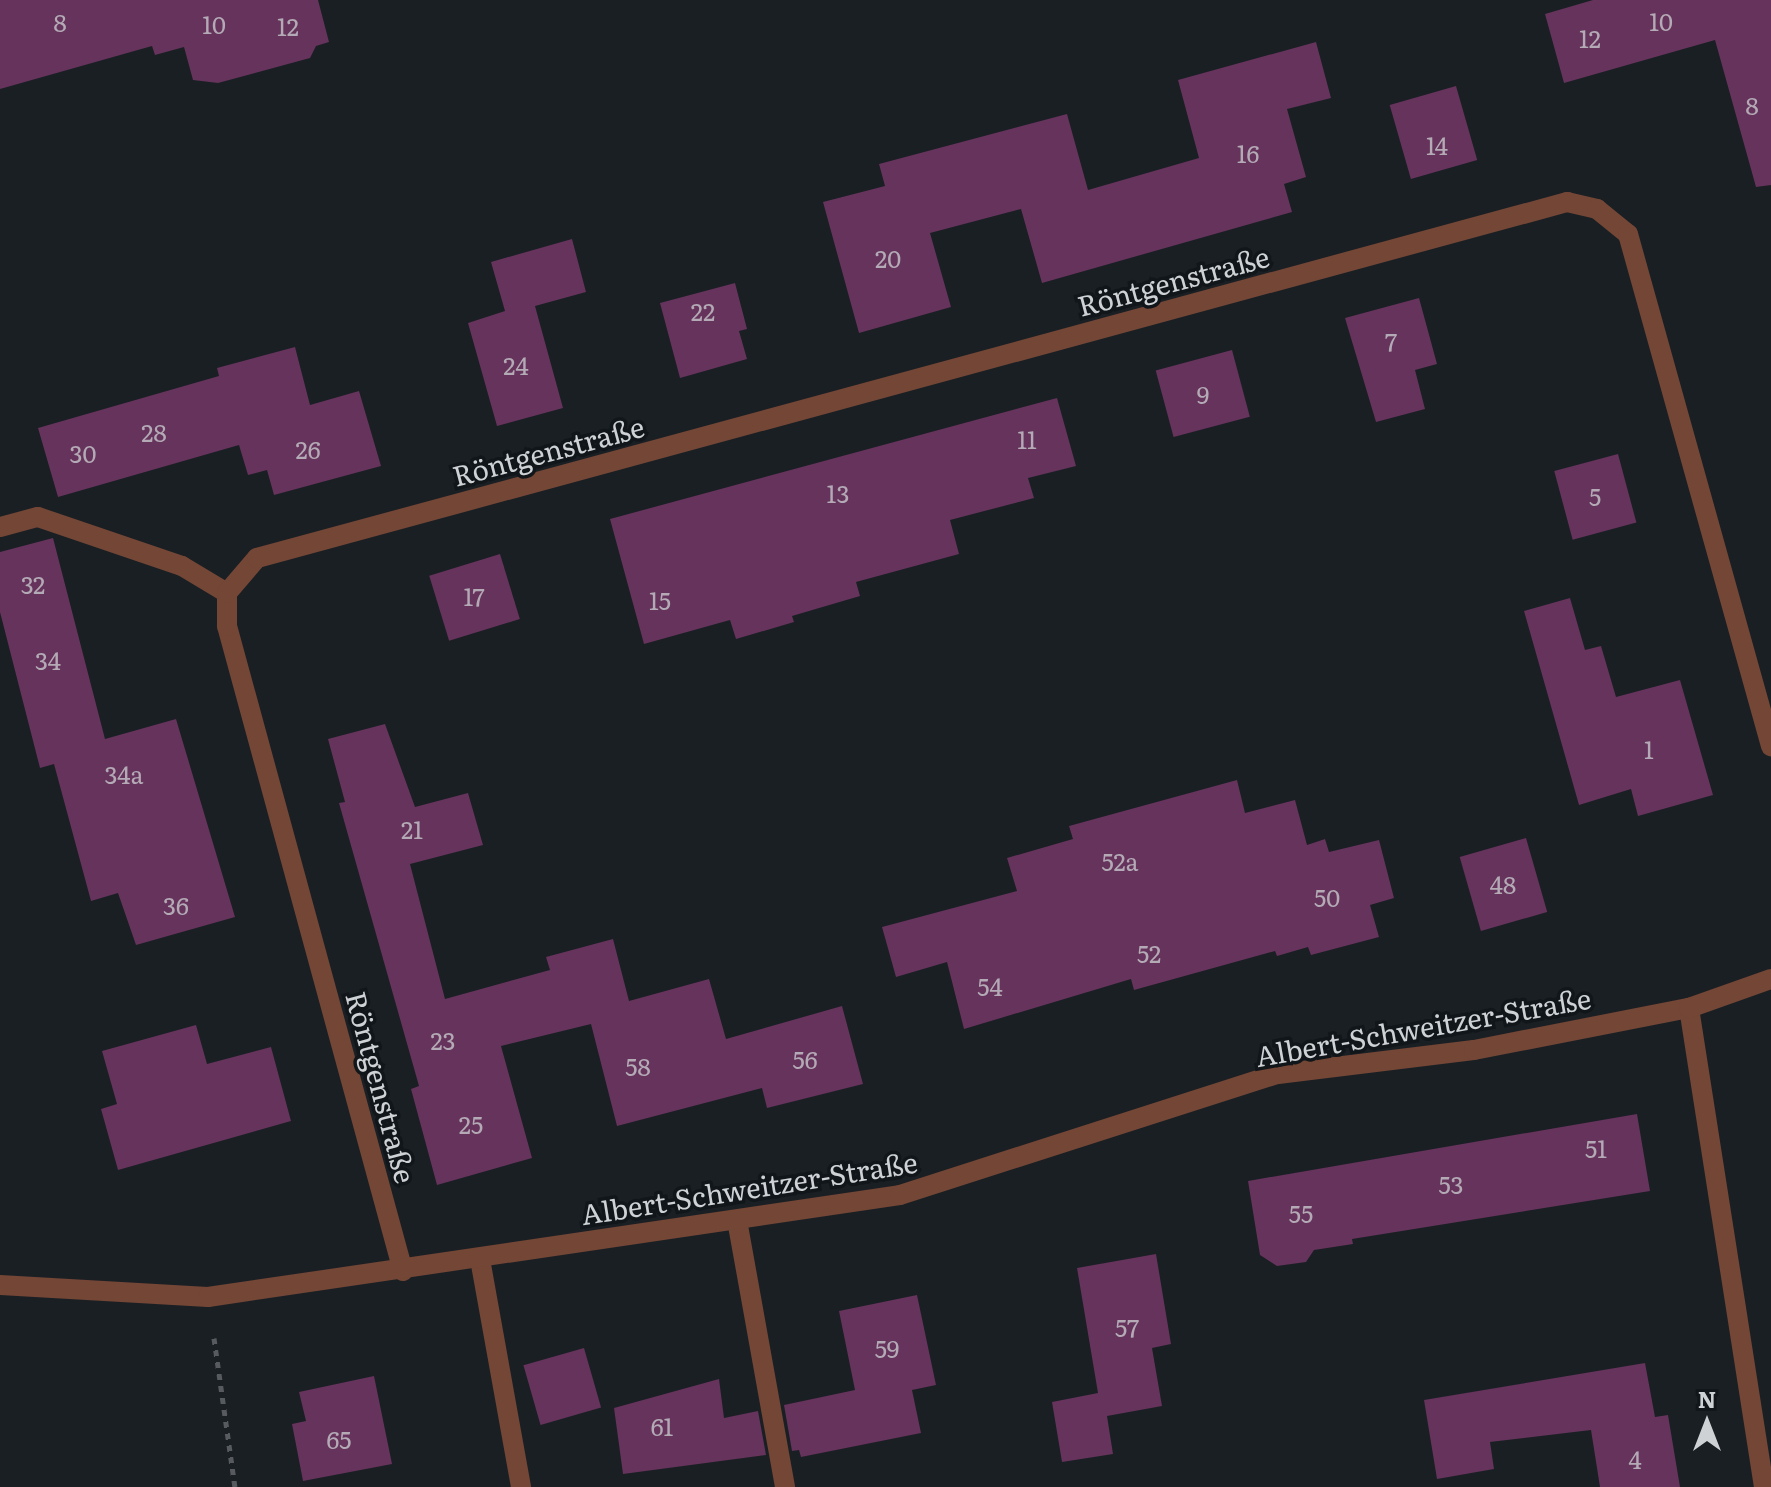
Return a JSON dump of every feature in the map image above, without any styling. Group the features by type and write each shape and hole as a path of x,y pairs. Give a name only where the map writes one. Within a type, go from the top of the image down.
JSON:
{"street":[{"name":"Röntgenstraße","path":"403,1271 227,626 227,593 257,558 1567,202 1597,209 1628,234 1771,746"},
{"path":"0,527 38,517 182,566 227,593"},
{"name":"Albert-Schweitzer-Straße","path":"0,1285 208,1297 403,1271 900,1195 1278,1074 1474,1050 1689,1008 1771,979"},
{"path":"1689,1008 1764,1487"},
{"path":"737,1220 785,1487"},
{"path":"480,1259 521,1487"}],"path":[{"path":"208,1297 235,1487"}],"building":[{"path":"0,0 318,0 329,42 316,46 310,58 218,83 193,80 184,47 155,55 152,46 0,89"},
{"path":"1593,0 1771,0 1771,185 1756,187 1715,40 1564,83 1545,14"},
{"path":"1316,42 1331,98 1287,109 1306,177 1284,184 1292,212 1042,283 1021,209 930,233 951,307 859,333 823,202 885,186 879,164 1067,114 1088,190 1199,158 1178,80"},
{"path":"1456,86 1477,160 1411,179 1390,105"},
{"path":"572,239 586,292 535,306 563,408 497,426 468,323 505,311 491,262"},
{"path":"735,283 747,329 739,331 747,359 680,378 660,303"},
{"path":"1419,298 1437,364 1415,370 1425,409 1376,422 1345,318"},
{"path":"295,347 310,405 359,391 381,466 274,495 267,470 248,475 239,445 58,497 38,428 219,376 217,368"},
{"path":"1232,350 1250,417 1174,437 1156,370"},
{"path":"1057,398 1076,466 1028,478 1034,498 950,520 959,554 856,582 860,596 792,616 794,622 736,639 730,620 644,644 610,519"},
{"path":"1618,454 1636,523 1573,540 1554,471"},
{"path":"53,538 105,739 176,719 235,917 136,945 118,893 91,901 54,764 40,768 0,612 0,552"},
{"path":"500,554 520,619 449,641 429,576"},
{"path":"1570,598 1585,650 1601,646 1616,697 1680,680 1713,795 1638,816 1631,789 1579,805 1524,611"},
{"path":"385,724 415,807 468,793 483,845 410,864 445,999 550,970 546,957 613,939 629,1001 709,979 726,1039 842,1006 863,1084 767,1108 762,1088 617,1126 591,1024 501,1046 532,1158 437,1185 411,1089 419,1086 339,803 345,802 328,739"},
{"path":"1237,780 1245,813 1295,800 1307,845 1325,839 1329,852 1379,840 1394,898 1370,905 1379,937 1311,955 1308,947 1277,956 1275,951 1134,990 1131,979 964,1029 947,962 896,977 882,927 1017,891 1007,858 1073,839 1069,826"},
{"path":"1526,838 1547,912 1481,931 1460,857"},
{"path":"196,1025 207,1064 271,1047 291,1121 118,1170 101,1109 117,1104 102,1051"},
{"path":"1637,1114 1650,1191 1352,1239 1353,1244 1314,1250 1306,1262 1277,1266 1260,1255 1248,1181"},
{"path":"1156,1254 1171,1344 1152,1348 1162,1406 1107,1416 1113,1454 1062,1462 1052,1402 1098,1393 1077,1268"},
{"path":"917,1295 936,1385 912,1390 921,1433 801,1457 799,1450 792,1451 784,1405 855,1390 839,1311"},
{"path":"584,1348 601,1408 541,1425 523,1365"},
{"path":"1645,1363 1655,1417 1668,1415 1680,1487 1600,1487 1591,1430 1490,1442 1494,1469 1437,1479 1424,1400"},
{"path":"374,1376 392,1464 303,1481 292,1424 306,1421 299,1392"},
{"path":"719,1379 724,1418 758,1411 766,1455 623,1474 614,1408"}]}
